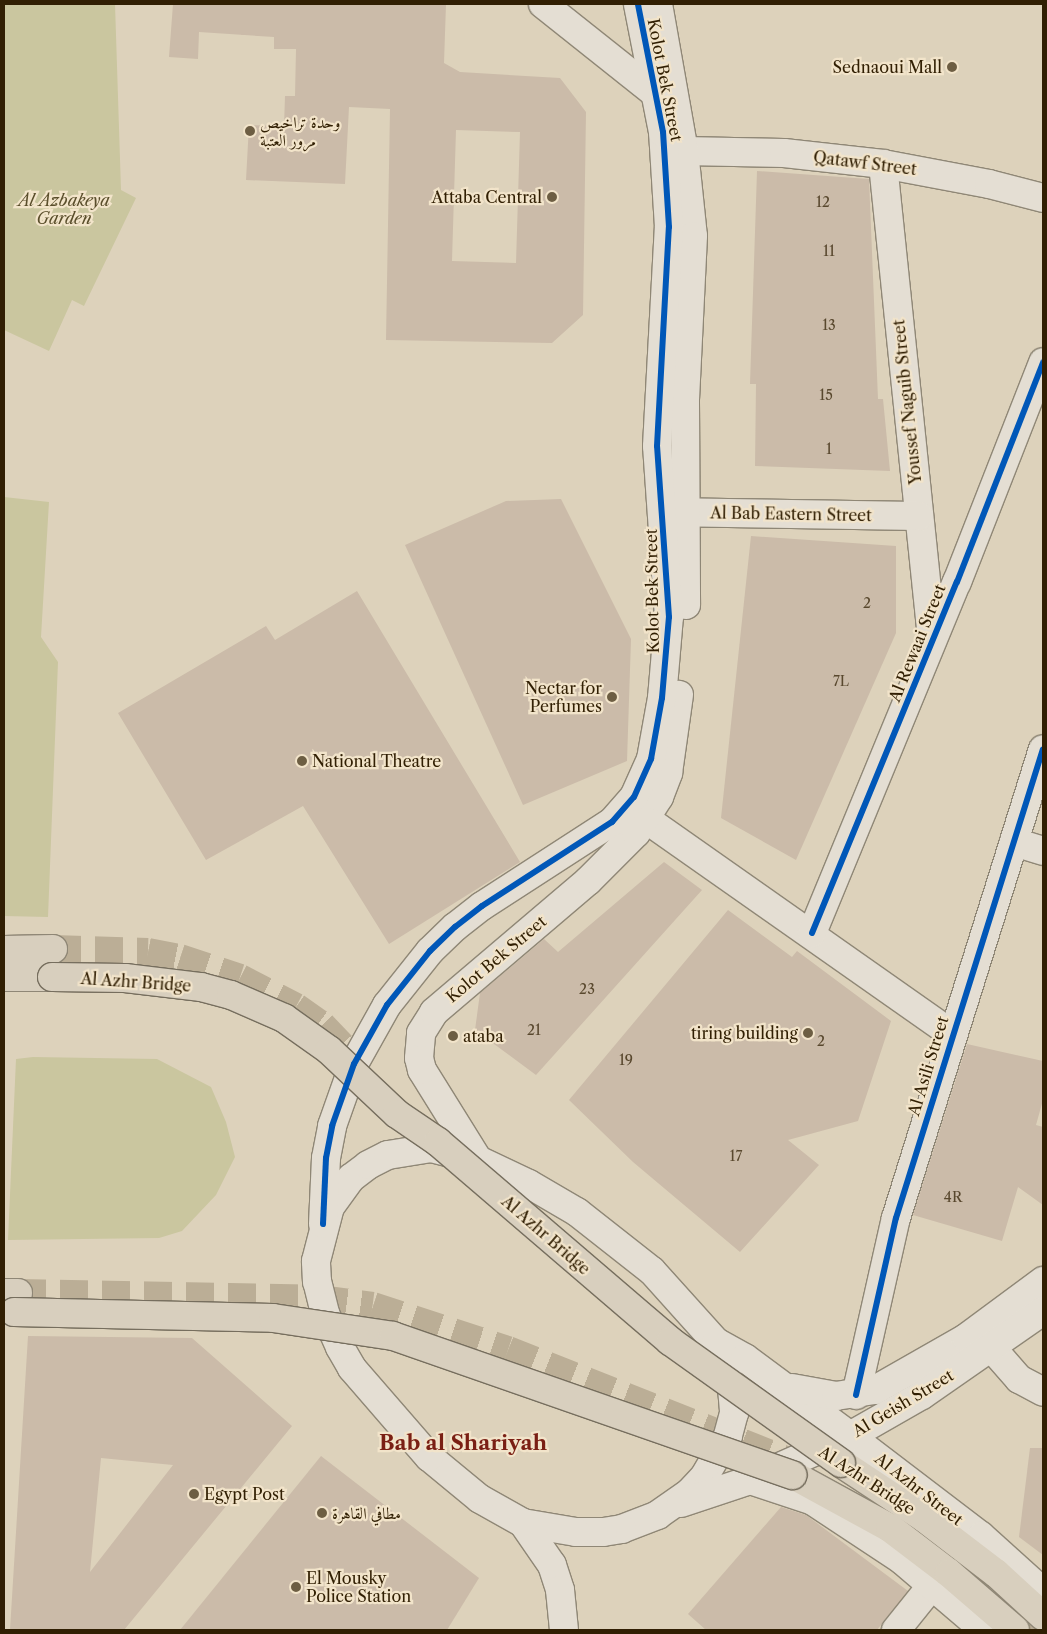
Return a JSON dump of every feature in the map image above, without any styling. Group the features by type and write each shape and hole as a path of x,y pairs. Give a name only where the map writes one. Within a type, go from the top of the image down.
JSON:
{"main road":[{"path":"4,950 53,949"},
{"name":"Al Azhr Bridge","path":"4,977 126,978 201,987 260,1006 307,1033 391,1109 438,1142 670,1341 796,1434 924,1518 996,1573 1043,1616"},
{"name":"Al Azhr Bridge","path":"10,1303 273,1318 353,1328 432,1347 793,1475 826,1491 921,1550 1015,1630"}],"street":[{"path":"543,4 664,91"},
{"name":"Kolot Bek Street","path":"323,1224 324,1175 332,1126 354,1064 387,1004 419,964 455,928 504,892 612,822 634,797 644,778 651,758 667,658 669,577 685,402 693,236 684,151 638,4"},
{"name":"Kolot Bek Street","path":"478,1160 422,1070 419,1046 426,1022 588,881 625,846 646,819 665,781 674,748 686,620 676,512 657,446 658,397 670,227 663,132 664,91 658,4"},
{"name":"Qatawf Street","path":"684,151 784,153 883,164 990,184 1043,198"},
{"name":"Youssef Naguib Street","path":"883,164 933,641"},
{"name":"Al Rewaai Street","path":"812,933 933,641 1043,362"},
{"name":"Al Bab Eastern Street","path":"676,512 919,516"},
{"name":"Al Asili Street","path":"856,1394 896,1218 952,1034 1043,750"},
{"path":"646,819 812,933 952,1034"},
{"path":"1014,842 1043,851"},
{"path":"431,1148 478,1160 554,1198 604,1231 652,1272 716,1342 732,1388 734,1412 728,1436 704,1476 689,1493 641,1522 603,1532 576,1532 523,1523 480,1499 429,1457 352,1368 329,1325 317,1282 316,1261 323,1224 334,1200 351,1178 388,1155 431,1148"},
{"name":"Al Geish Street","path":"780,1383 817,1395 856,1394 893,1382 938,1356 1043,1281"},
{"name":"Al Geish Street","path":"667,1507 750,1480 850,1436 922,1394 1043,1310"},
{"name":"Al Azhr Street","path":"716,1342 745,1358 850,1436 980,1536 1043,1592"},
{"path":"990,1347 1019,1378 1043,1392"},
{"path":"750,1480 813,1501 933,1584 984,1630"},
{"path":"523,1523 552,1566 560,1590 564,1630"},
{"path":"896,1630 933,1584"}],"green space":[{"name":"Al Azbakeya Garden","path":"4,4 115,4 121,190 136,198 84,306 72,300 49,351 4,330"},
{"path":"4,497 49,502 41,637 58,662 48,917 4,916"},
{"path":"33,1057 157,1059 211,1087 226,1122 235,1157 216,1195 182,1231 159,1238 8,1240 16,1059"}],"building":[{"name":"Attaba Central","path":"173,4 446,4 444,63 460,72 560,78 586,112 583,315 552,343 386,340 390,109 349,107 345,184 246,180 249,125 284,126 285,96 295,96 296,49 274,49 274,37 199,32 198,59 169,57","holes":["456,130 520,132 516,263 452,261"]},
{"path":"757,171 869,179 878,399 883,399 890,471 755,466 756,384 750,384"},
{"path":"561,499 631,639 627,761 523,805 405,545 506,501"},
{"path":"751,536 896,546 896,633 796,860 721,818"},
{"name":"National Theatre","path":"357,591 520,862 389,944 303,806 206,860 118,713 266,626 275,640"},
{"path":"664,862 702,890 536,1075 475,1030 480,993 544,939 558,952"},
{"path":"728,910 792,957 797,951 891,1021 858,1121 788,1140 819,1165 740,1252 633,1162 569,1100"},
{"path":"967,1044 1043,1061 1043,1100 1036,1125 1043,1127 1043,1205 1018,1187 1002,1241 913,1215"},
{"name":"Egypt Post","path":"28,1336 192,1338 292,1426 124,1630 10,1630","holes":["101,1458 173,1465 90,1572"]},
{"path":"1030,1448 1043,1448 1043,1555 1019,1537"},
{"path":"321,1456 479,1578 447,1630 180,1630"},
{"path":"781,1507 806,1515 908,1591 877,1630 706,1630 688,1614"}],"tunnel":[{"path":"53,949 148,952 180,958 240,978 296,1007 322,1025 361,1066"},
{"path":"18,1293 319,1299 373,1306 508,1350 783,1459"},
{"path":"933,1541 1036,1630"}],"cycle path":[{"path":"323,1224 326,1158 332,1126 354,1064 387,1005 430,951 455,927 482,906 612,822 634,797 651,759 662,698 669,617 657,446 669,227 663,132 638,4"},
{"path":"812,933 957,582 1043,362"},
{"path":"856,1395 896,1218 1043,750"}],"place":[{"name":"Sednaoui Mall","path":"952,67"},
{"name":"وحدة تراخيص مرور العتبة","path":"250,131"},
{"name":"Attaba Central","path":"552,197"},
{"name":"Nectar for Perfumes","path":"612,697"},
{"name":"National Theatre","path":"302,761"},
{"name":"tiring building","path":"808,1033"},
{"name":"ataba","path":"453,1036"},
{"name":"Egypt Post","path":"194,1494"},
{"name":"مطافي القاهرة","path":"322,1513"},
{"name":"El Mousky Police Station","path":"296,1587"}],"district":[{"name":"Bab al Shariyah","path":"463,1443"}]}
